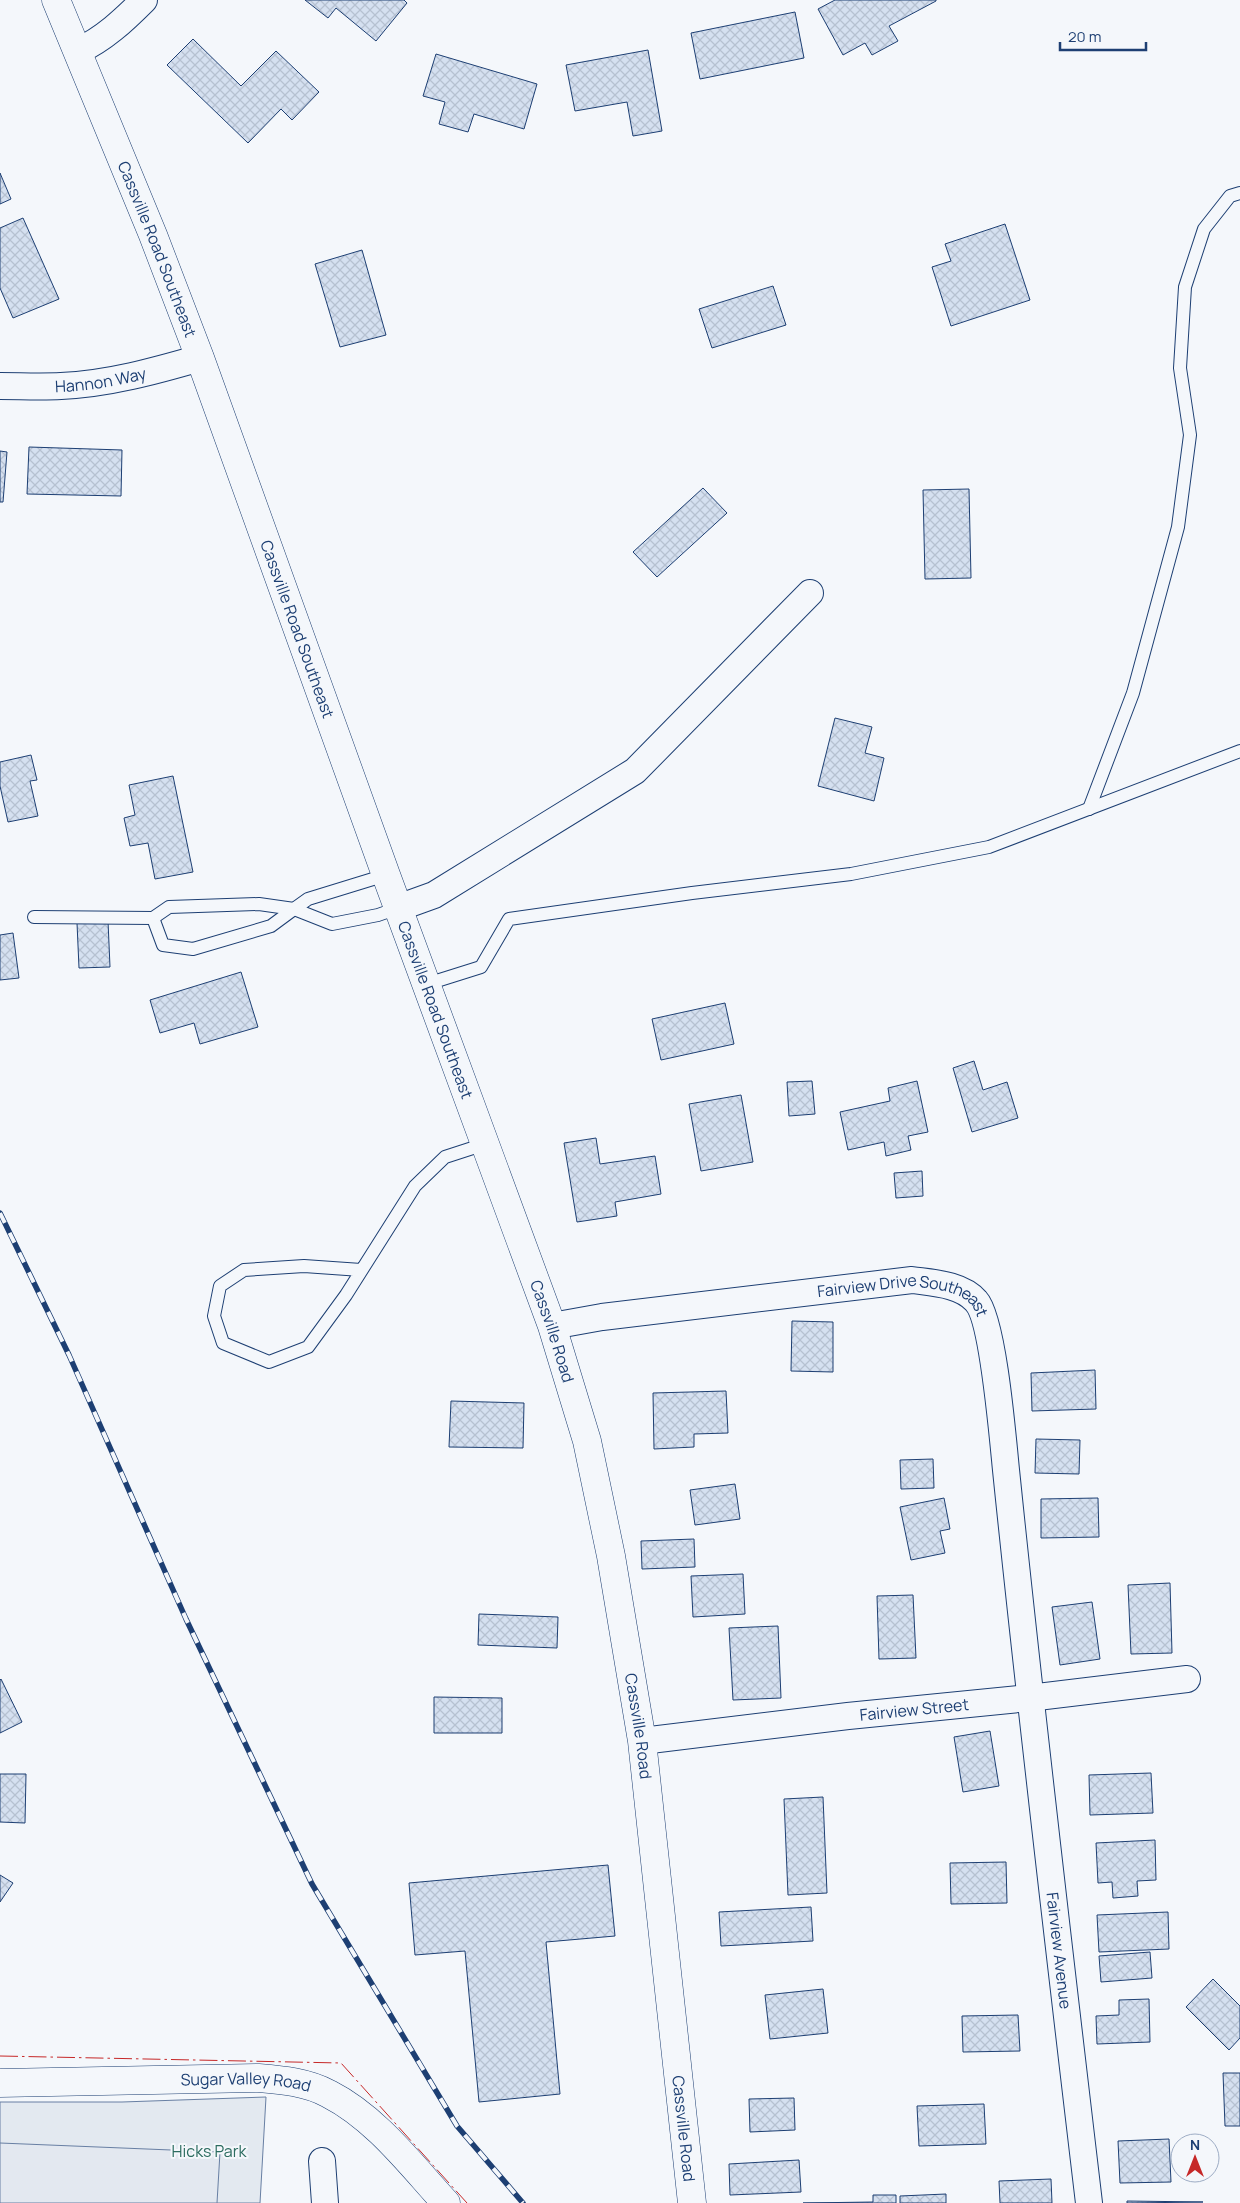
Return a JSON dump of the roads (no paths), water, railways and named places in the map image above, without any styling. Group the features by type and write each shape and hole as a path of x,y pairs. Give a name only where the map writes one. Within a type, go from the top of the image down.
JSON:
{"main road":[{"name":"Cassville Road Southeast","path":"56,0 153,235 200,358 398,908 529,1261"},
{"name":"Cassville Road","path":"529,1261 552,1326 587,1441 613,1565 642,1742 692,2203"},
{"name":"Sugar Valley Road","path":"0,2083 258,2078 308,2085 328,2093 354,2110 399,2151 446,2203"}],"street":[{"path":"78,51 93,44 119,25 144,0"},
{"name":"Hannon Way","path":"0,386 62,386 112,380 200,358"},
{"path":"398,908 434,895 635,772 810,593"},
{"name":"Fairview Drive Southeast","path":"552,1326 602,1317 912,1280 952,1286 977,1301 988,1331 1001,1426 1029,1698"},
{"name":"Fairview Street","path":"642,1742 848,1716 1187,1680"},
{"name":"Fairview Avenue","path":"1029,1698 1089,2203"},
{"path":"322,2161 325,2203"}],"lane":[{"path":"1089,809 1133,693 1178,527 1190,435 1180,368 1184,287 1204,229 1230,196 1240,193"},
{"path":"427,984 481,966 509,919 869,870 989,847 1240,751"},
{"path":"153,918 163,945 193,949 271,926 308,899 386,875"},
{"path":"34,917 153,918 169,907 259,904 294,909 332,924 378,915 398,908"},
{"path":"361,1270 304,1266 244,1270 220,1286 214,1316 223,1343 269,1362 308,1347 361,1270 415,1186 445,1157 485,1144"}],"railway":[{"path":"0,1213 69,1355 186,1619 312,1884 457,2126 523,2203"}],"park label":[{"name":"Hicks Park","path":"209,2151"}]}
